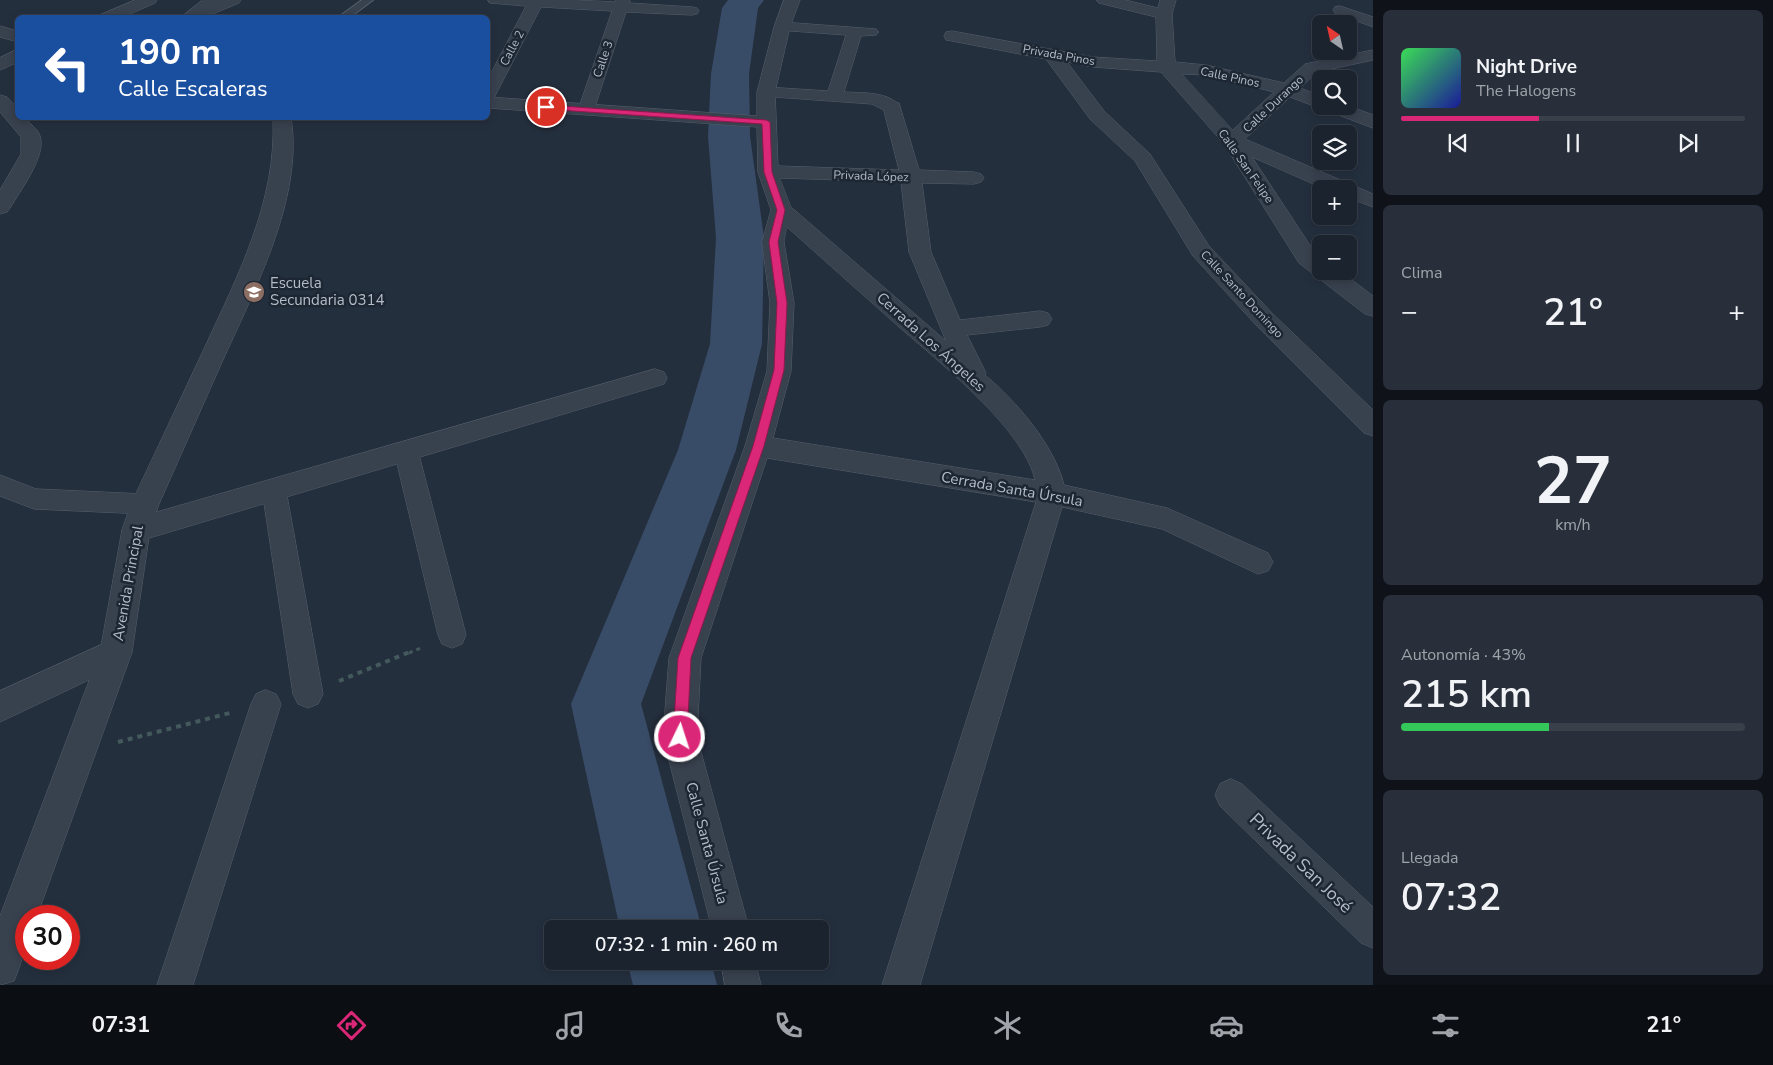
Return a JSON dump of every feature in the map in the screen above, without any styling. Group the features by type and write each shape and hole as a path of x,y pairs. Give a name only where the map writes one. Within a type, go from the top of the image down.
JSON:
{"street":[{"path":"101,0 114,15 149,0"},
{"path":"193,15 213,0"},
{"path":"195,15 233,0"},
{"path":"494,0 622,4 692,11"},
{"path":"781,210 768,172 766,92 782,27 792,0"},
{"path":"1105,0 1166,7 1166,66"},
{"name":"Calle 2","path":"490,90 536,1"},
{"name":"Calle 3","path":"586,110 622,4"},
{"path":"1340,10 1373,22"},
{"path":"782,27 863,32 835,96"},
{"path":"0,31 15,36"},
{"name":"Privada Pinos","path":"952,36 1093,62 1166,66"},
{"name":"Calle Durango","path":"1232,141 1311,68 1373,55"},
{"path":"0,65 15,56"},
{"name":"Calle Santo Domingo","path":"1053,56 1097,115 1143,158 1201,251 1264,319 1373,426"},
{"name":"Calle Pinos","path":"1166,66 1206,70 1289,90 1312,99"},
{"name":"Calle San Felipe","path":"1166,66 1232,141 1307,258 1312,262"},
{"path":"766,92 875,99 892,107 911,177 920,252 952,328 980,384"},
{"path":"490,103 766,122"},
{"path":"4,109 31,136"},
{"path":"1355,115 1373,122"},
{"path":"0,208 30,154 31,136 40,125 41,120"},
{"name":"Avenida Principal","path":"0,967 116,652 136,530 145,504 256,259 281,170 284,148 282,120"},
{"path":"1232,141 1323,180"},
{"name":"Privada López","path":"768,172 974,178"},
{"path":"1357,194 1373,201"},
{"name":"Cerrada Los Ángeles","path":"781,210 980,384 1019,426 1046,468 1052,494"},
{"name":"Calle Santa Úrsula","path":"727,920 680,737 685,658 758,446 779,370 782,303 773,242 781,210"},
{"path":"1337,280 1373,308"},
{"path":"952,328 1040,319"},
{"path":"136,530 655,378"},
{"name":"Cerrada Santa Úrsula","path":"758,446 1052,494 1167,519 1258,562"},
{"path":"406,451 452,635"},
{"path":"0,485 34,499 145,504"},
{"path":"274,490 308,694"},
{"path":"901,985 1052,494"},
{"path":"0,707 116,652"},
{"path":"175,985 266,704"},
{"name":"Privada San José","path":"1231,795 1373,931"},
{"path":"740,970 743,985"}],"lane":[{"path":"346,15 368,0"}],"waterway":[{"path":"659,920 606,704 707,450 736,344 740,238 729,136 730,74 740,8 746,0"},
{"path":"671,970 675,985"}],"place":[{"name":"Escuela Secundaria 0314","path":"254,292"}],"route":[{"path":"546,107 766,122 768,172 781,210 773,242 782,303 779,370 758,446 685,658 680,737"}]}
